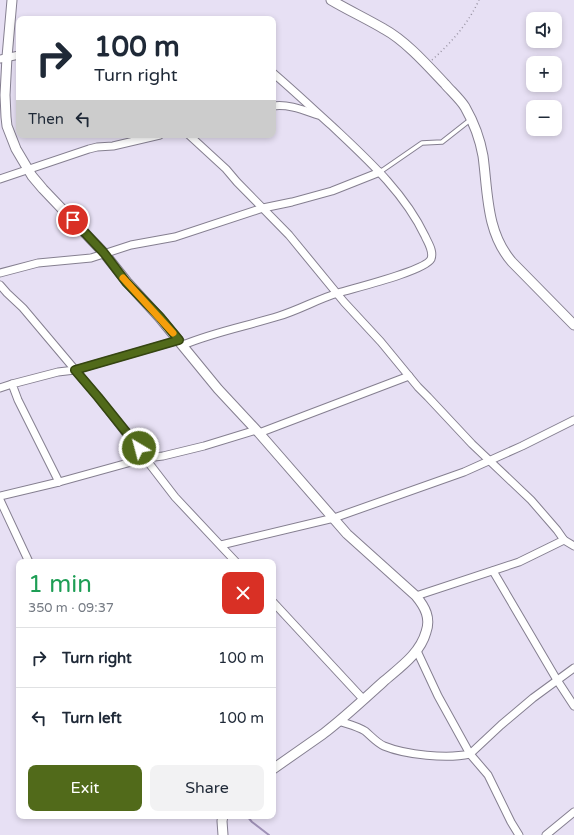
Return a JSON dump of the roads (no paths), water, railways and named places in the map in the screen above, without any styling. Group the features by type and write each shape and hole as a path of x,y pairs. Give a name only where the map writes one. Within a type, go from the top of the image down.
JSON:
{"street":[{"path":"12,0 3,58 6,117 7,126 16,149 28,170 43,189 104,253 126,282 160,317 218,389 258,432 347,534 416,596 424,607 428,622 426,633 417,650 339,721 276,767"},
{"path":"331,0 385,29 428,64 464,106 471,120 482,154 489,212 501,248 512,262 574,324"},
{"path":"3,58 16,56"},
{"path":"0,388 58,372 75,370 181,343 280,316 337,293 383,280 419,268 428,263 431,258 431,249 418,223 405,203 380,172 276,76"},
{"path":"276,106 286,105 322,117"},
{"path":"0,179 89,149 113,146 147,138"},
{"path":"192,138 226,169 263,208 409,376 472,444 531,500 564,540 574,546"},
{"path":"0,273 38,263 92,258 131,245 175,237 263,208 325,193 380,172"},
{"path":"0,285 23,308 102,402 175,497 233,559"},
{"path":"0,496 59,482 146,458 163,456 258,432 409,376"},
{"path":"12,384 18,400 59,482"},
{"path":"221,545 334,518 464,472 491,461 574,420"},
{"path":"0,500 28,559"},
{"path":"416,596 519,562 564,540"},
{"path":"493,571 556,680 574,706"},
{"path":"276,605 363,700"},
{"path":"417,650 438,696 470,754 488,775 519,835"},
{"path":"339,721 359,728 384,746 400,750 443,756 470,754 501,725 556,680 574,668"},
{"path":"546,835 574,812"},
{"path":"222,819 223,835"}],"lane":[{"path":"380,172 420,145 442,142 471,120"}],"waterway":[{"path":"250,819 269,835"}]}
